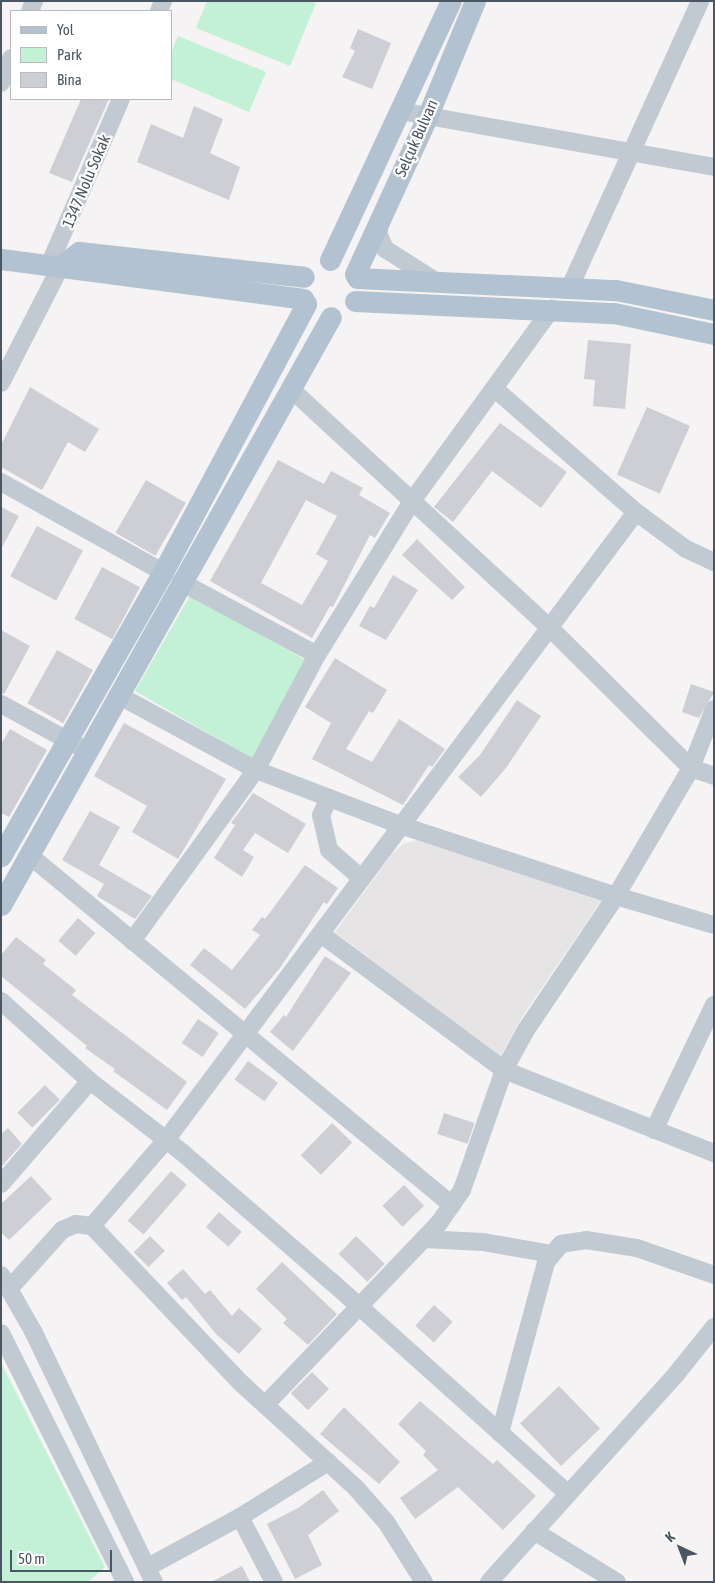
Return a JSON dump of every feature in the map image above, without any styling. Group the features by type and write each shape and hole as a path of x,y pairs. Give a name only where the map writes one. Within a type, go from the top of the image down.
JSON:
{"main road":[{"name":"Selçuk Bulvarı","path":"330,260 450,1"},
{"name":"Selçuk Bulvarı","path":"356,276 379,220 428,115 475,1"},
{"path":"56,264 79,252 304,277"},
{"path":"1,259 56,264 304,302 316,314 330,317 344,314 355,302 359,289 356,276 347,265 330,260 312,265 304,277 304,302 172,577 118,695 78,746 1,856"},
{"path":"356,276 569,289 616,290 714,310"},
{"path":"355,302 552,308 614,313 714,334"},
{"path":"1,905 29,855 78,746 172,577 292,390 330,317"}],"street":[{"path":"569,289 700,1"},
{"name":"1347 Nolu Sokak","path":"1,383 56,264 121,100"},
{"path":"400,111 632,154 714,167"},
{"path":"379,220 379,234 385,249 434,280"},
{"path":"132,941 256,770 317,656 412,501 552,308"},
{"path":"495,389 636,512 686,549 714,562"},
{"path":"292,390 550,628 691,768 714,776"},
{"path":"1,482 317,656"},
{"path":"92,1226 166,1140 636,512"},
{"path":"118,695 256,770 400,825 616,896 714,925"},
{"path":"1,704 78,746"},
{"path":"265,1405 361,1308 424,1239 462,1190 477,1153 504,1070 526,1030 616,896 691,768 714,708"},
{"path":"329,798 321,815 329,850 361,878"},
{"path":"29,855 132,941 246,1032 452,1204"},
{"path":"321,934 504,1070 714,1153"},
{"path":"1,1001 90,1081 166,1140 361,1308 568,1494"},
{"path":"654,1130 714,1005"},
{"path":"1,1184 90,1081"},
{"path":"328,1462 151,1575 6,1281 62,1230 76,1224 92,1226 265,1405 328,1462 386,1522 424,1582"},
{"path":"424,1239 483,1242 551,1254"},
{"path":"500,1433 551,1254 561,1244 586,1240 637,1248 714,1275"},
{"path":"489,1582 677,1373 714,1327"},
{"path":"2,1336 120,1580"},
{"path":"240,1517 274,1582"},
{"path":"534,1531 617,1582"}],"shaded area":[{"path":"416,840 429,841 601,901 522,1017 500,1057 335,932 392,854 402,845"}],"green space":[{"path":"207,1 311,1 316,3 290,66 196,28"},
{"path":"178,36 266,72 249,112 172,79 172,51"},
{"path":"191,594 308,662 252,758 135,691"},
{"path":"1,1363 105,1567 88,1582 1,1582"}],"building":[{"path":"358,29 391,43 372,89 342,77 355,51 350,48"},
{"path":"81,100 109,100 72,182 49,173"},
{"path":"194,106 223,119 210,153 240,167 229,200 137,162 151,124 183,138"},
{"path":"588,340 631,344 625,409 593,406 595,380 584,379"},
{"path":"30,387 99,429 85,452 68,442 42,490 1,467 1,445"},
{"path":"647,407 690,426 660,494 617,475"},
{"path":"500,423 567,472 541,508 492,471 453,522 434,507"},
{"path":"278,460 324,484 331,471 363,488 359,495 390,513 375,538 370,535 333,607 330,606 312,638 210,581","holes":["306,500 337,516 316,554 328,561 302,605 261,583"]},
{"path":"146,480 186,503 155,556 116,533"},
{"path":"1,507 19,516 1,549"},
{"path":"37,526 83,550 56,601 10,576"},
{"path":"417,539 465,587 452,600 402,555"},
{"path":"102,567 140,587 112,639 74,619"},
{"path":"393,575 418,590 386,640 359,626 370,606 374,608"},
{"path":"1,630 30,646 4,694 1,693"},
{"path":"57,650 93,670 63,723 27,703"},
{"path":"335,658 387,690 373,713 369,711 346,749 372,762 399,719 445,749 432,767 429,765 403,805 312,759 331,723 305,707"},
{"path":"691,684 714,692 699,718 682,712"},
{"path":"517,700 541,716 506,768 481,797 458,777 480,755"},
{"path":"124,723 226,779 178,859 132,832 147,806 94,776"},
{"path":"10,729 47,750 9,817 1,813 1,744"},
{"path":"253,793 306,824 288,853 255,833 243,850 254,857 242,877 214,858 235,825 231,823"},
{"path":"90,811 120,827 99,865 152,896 135,919 97,896 104,884 62,860"},
{"path":"305,865 338,888 327,904 324,902 280,968 245,1009 190,965 204,948 232,970 260,935 252,930 262,917 265,919"},
{"path":"78,918 95,933 76,956 58,941"},
{"path":"16,937 46,960 43,964 76,990 72,995 187,1082 167,1110 113,1071 115,1069 85,1048 87,1046 1,976 1,955"},
{"path":"325,956 351,973 293,1051 270,1032 284,1015 286,1017"},
{"path":"198,1019 219,1033 203,1057 182,1043"},
{"path":"248,1061 278,1083 264,1101 234,1080"},
{"path":"45,1085 60,1100 32,1127 17,1113"},
{"path":"444,1113 474,1123 468,1144 437,1134"},
{"path":"332,1123 352,1142 321,1175 301,1155"},
{"path":"8,1128 22,1144 1,1167 1,1134"},
{"path":"171,1171 187,1185 144,1235 128,1221"},
{"path":"31,1176 52,1199 9,1240 1,1232 1,1204"},
{"path":"404,1185 424,1206 403,1227 382,1206"},
{"path":"219,1212 242,1232 229,1247 206,1227"},
{"path":"150,1236 165,1251 149,1267 134,1252"},
{"path":"356,1236 385,1264 367,1282 339,1254"},
{"path":"282,1262 337,1314 308,1345 283,1323 287,1319 256,1289"},
{"path":"183,1269 205,1294 210,1290 232,1316 239,1308 262,1329 239,1354 216,1334 186,1297 182,1300 167,1283"},
{"path":"434,1305 453,1322 434,1343 415,1326"},
{"path":"312,1372 329,1389 308,1410 291,1393"},
{"path":"559,1386 600,1428 561,1466 520,1424"},
{"path":"420,1401 493,1464 497,1460 536,1496 503,1530 458,1487 415,1519 400,1498 438,1470 423,1455 426,1451 398,1424"},
{"path":"344,1407 400,1462 379,1484 320,1434"},
{"path":"323,1490 339,1511 308,1535 322,1565 295,1579 267,1524 298,1508"},
{"path":"242,1566 250,1582 211,1582"}]}
